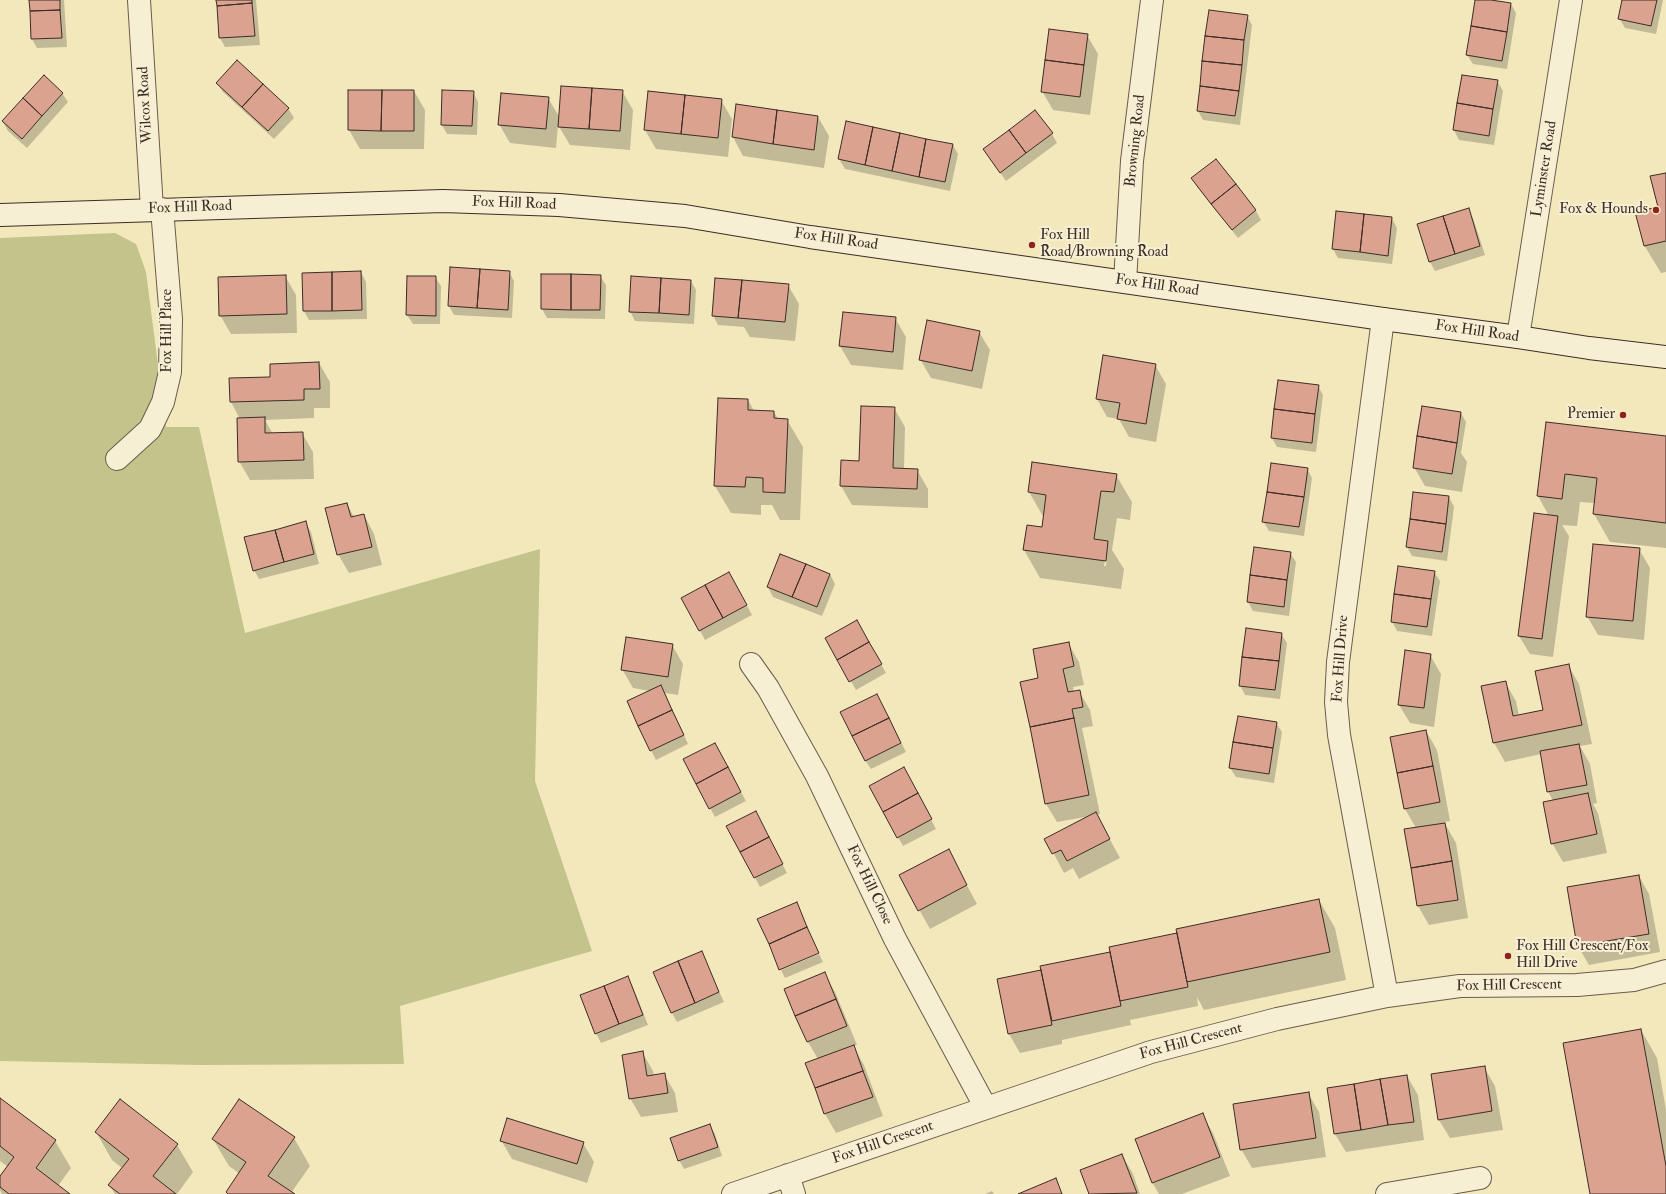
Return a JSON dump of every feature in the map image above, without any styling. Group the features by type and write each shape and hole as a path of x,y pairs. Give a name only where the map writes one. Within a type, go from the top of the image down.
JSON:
{"street":[{"name":"Wilcox Road","path":"139,0 157,209"},
{"name":"Browning Road","path":"1125,282 1132,161 1152,0"},
{"name":"Lyminster Road","path":"1518,337 1570,0"},
{"name":"Fox Hill Road","path":"0,215 443,201 559,205 685,216 810,237 1383,320 1666,357"},
{"name":"Fox Hill Place","path":"117,459 150,429 163,402 170,372 171,319 157,209"},
{"name":"Fox Hill Drive","path":"1383,320 1338,662 1336,702 1339,735 1387,996"},
{"name":"Fox Hill Close","path":"751,664 768,688 816,776 895,939 986,1108"},
{"name":"Fox Hill Crescent","path":"733,1194 791,1185 986,1108 1151,1052 1277,1019 1387,996 1460,986 1577,985 1634,980 1666,972"},
{"path":"1387,1194 1480,1178"}],"green space":[{"path":"115,233 136,244 146,272 166,427 199,427 245,633 540,549 535,781 592,951 400,1006 404,1064 200,1065 0,1061 0,238"}],"building":[{"path":"29,0 60,0 60,10 30,11"},
{"path":"216,0 252,0 252,3 217,6"},
{"path":"1475,0 1491,0 1511,3 1507,32 1471,26"},
{"path":"1622,0 1657,0 1651,26 1618,19"},
{"path":"252,3 255,36 219,38 217,6"},
{"path":"60,10 62,38 31,39 30,11"},
{"path":"1209,10 1248,15 1244,40 1205,36"},
{"path":"1471,26 1507,32 1502,61 1466,55"},
{"path":"1049,29 1088,34 1084,65 1045,60"},
{"path":"1205,36 1244,40 1242,65 1202,61"},
{"path":"237,60 263,84 242,107 216,83"},
{"path":"1045,60 1084,65 1080,97 1041,92"},
{"path":"1202,61 1242,65 1239,91 1200,86"},
{"path":"44,75 63,93 42,116 23,98"},
{"path":"1462,75 1498,80 1493,109 1457,103"},
{"path":"263,84 289,108 268,131 242,107"},
{"path":"561,86 592,88 589,129 558,127"},
{"path":"1200,86 1239,91 1235,116 1197,111"},
{"path":"592,88 623,90 620,131 589,129"},
{"path":"348,90 382,90 381,131 348,130"},
{"path":"382,90 414,90 414,131 381,131"},
{"path":"442,90 474,91 472,126 441,125"},
{"path":"648,91 685,95 681,134 644,130"},
{"path":"501,93 549,97 546,129 498,125"},
{"path":"685,95 722,99 718,138 681,134"},
{"path":"23,98 42,116 22,139 2,121"},
{"path":"1457,103 1493,109 1489,136 1453,130"},
{"path":"736,104 777,110 773,144 732,137"},
{"path":"777,110 818,116 814,150 773,144"},
{"path":"1035,110 1053,133 1026,153 1009,130"},
{"path":"846,121 873,127 865,165 838,159"},
{"path":"873,127 900,133 892,171 865,165"},
{"path":"1009,130 1026,153 1000,173 983,149"},
{"path":"900,133 926,139 919,177 892,171"},
{"path":"926,139 953,144 945,182 919,177"},
{"path":"1216,159 1236,184 1211,204 1191,178"},
{"name":"Fox & Hounds","path":"1666,173 1666,241 1644,246 1635,212 1658,207 1650,176"},
{"path":"1236,184 1256,210 1232,230 1211,204"},
{"path":"1469,208 1480,246 1455,254 1443,216"},
{"path":"1336,211 1364,214 1360,252 1332,249"},
{"path":"1364,214 1392,217 1388,256 1360,252"},
{"path":"1443,216 1455,254 1429,262 1417,224"},
{"path":"450,267 480,269 477,308 448,306"},
{"path":"480,269 510,271 508,310 477,308"},
{"path":"361,271 362,310 332,311 332,272"},
{"path":"332,272 332,311 303,311 302,273"},
{"path":"541,274 571,274 571,310 541,309"},
{"path":"571,274 601,275 600,310 571,310"},
{"path":"286,275 287,314 219,316 218,277"},
{"path":"407,276 436,276 436,316 406,315"},
{"path":"631,276 661,278 659,313 629,312"},
{"path":"661,278 691,280 689,315 659,313"},
{"path":"715,278 742,280 738,318 712,316"},
{"path":"742,280 789,284 785,322 738,318"},
{"path":"843,312 896,317 893,352 839,346"},
{"path":"927,320 980,331 972,371 919,360"},
{"path":"1103,355 1156,364 1146,424 1117,419 1120,403 1096,399"},
{"path":"319,362 320,389 304,389 304,400 230,402 229,378 270,377 270,364"},
{"path":"1278,380 1319,385 1315,414 1274,409"},
{"path":"718,398 748,399 748,410 774,411 774,418 788,419 785,493 763,492 763,478 746,477 745,487 714,486"},
{"path":"861,406 895,407 893,468 918,469 917,489 840,486 841,460 859,461"},
{"path":"1422,406 1461,412 1457,443 1417,436"},
{"path":"1274,409 1315,414 1312,443 1271,438"},
{"path":"265,417 265,433 303,432 304,460 238,462 237,418"},
{"path":"1546,422 1666,436 1666,523 1593,514 1597,478 1565,474 1562,499 1537,496"},
{"path":"1417,436 1457,443 1452,474 1413,468"},
{"path":"1032,462 1117,474 1114,492 1101,491 1094,539 1108,541 1106,561 1023,550 1027,525 1042,527 1046,495 1028,492"},
{"path":"1271,463 1308,468 1304,497 1267,492"},
{"path":"1267,492 1304,497 1299,527 1262,522"},
{"path":"1413,492 1449,496 1446,524 1410,519"},
{"path":"347,503 351,517 364,514 372,547 337,555 325,508"},
{"path":"1534,513 1558,516 1542,639 1518,636"},
{"path":"1410,519 1446,524 1442,552 1406,547"},
{"path":"306,521 314,554 284,562 275,530"},
{"path":"275,530 284,562 253,571 244,537"},
{"path":"1593,544 1640,548 1633,621 1586,617"},
{"path":"1254,547 1291,552 1287,580 1250,575"},
{"path":"780,554 806,564 792,597 767,587"},
{"path":"806,564 830,574 817,607 792,597"},
{"path":"1398,566 1435,571 1431,599 1394,594"},
{"path":"729,572 747,605 723,618 705,585"},
{"path":"1250,575 1287,580 1284,607 1247,602"},
{"path":"705,585 723,618 699,631 681,598"},
{"path":"1394,594 1431,599 1427,627 1391,622"},
{"path":"857,620 869,642 837,660 825,638"},
{"path":"1246,628 1282,633 1279,661 1242,657"},
{"path":"626,637 673,644 668,677 621,670"},
{"path":"869,642 882,664 849,682 837,660"},
{"path":"1069,642 1074,666 1063,669 1068,692 1080,690 1083,707 1072,709 1074,718 1030,727 1020,682 1038,678 1033,649"},
{"path":"1405,650 1431,654 1424,708 1398,705"},
{"path":"1242,657 1279,661 1275,690 1239,686"},
{"path":"1569,664 1582,725 1493,743 1481,686 1506,681 1513,716 1543,710 1535,671"},
{"path":"661,685 672,710 638,726 627,701"},
{"path":"877,694 889,718 852,736 840,712"},
{"path":"672,710 684,735 650,751 638,726"},
{"path":"1238,716 1277,722 1273,748 1233,742"},
{"path":"889,718 901,743 865,761 852,736"},
{"path":"1074,718 1089,795 1045,804 1030,727"},
{"path":"1426,730 1433,766 1397,773 1390,737"},
{"path":"1233,742 1273,748 1269,774 1229,768"},
{"path":"715,743 728,767 696,784 683,759"},
{"path":"1579,744 1587,785 1547,792 1540,751"},
{"path":"1433,766 1440,802 1404,809 1397,773"},
{"path":"728,767 741,792 709,809 696,784"},
{"path":"904,767 918,793 883,812 869,786"},
{"path":"918,793 932,819 897,838 883,812"},
{"path":"1588,793 1597,834 1551,844 1543,802"},
{"path":"756,811 769,837 740,852 726,826"},
{"path":"1096,812 1110,839 1067,861 1061,850 1052,854 1044,839"},
{"path":"1445,823 1452,861 1411,868 1404,829"},
{"path":"769,837 783,864 754,878 740,852"},
{"path":"949,849 967,885 918,911 899,875"},
{"path":"1452,861 1458,900 1417,906 1411,868"},
{"path":"1639,875 1649,934 1577,946 1567,887"},
{"path":"1319,899 1330,952 1187,982 1176,929"},
{"path":"797,902 807,927 769,944 757,919"},
{"path":"807,927 819,953 779,970 769,944"},
{"path":"1177,933 1188,987 1120,1001 1109,947"},
{"path":"702,951 719,992 695,1003 678,961"},
{"path":"1110,952 1121,1006 1052,1021 1040,966"},
{"path":"678,961 695,1003 671,1013 653,972"},
{"path":"1041,970 1052,1025 1008,1034 997,979"},
{"path":"825,972 836,999 795,1016 784,989"},
{"path":"628,976 643,1015 619,1024 604,986"},
{"path":"604,986 619,1024 595,1034 580,995"},
{"path":"836,999 847,1026 807,1042 795,1016"},
{"path":"1641,1029 1666,1166 1666,1194 1590,1194 1563,1043"},
{"path":"854,1045 863,1071 815,1088 805,1063"},
{"path":"643,1051 647,1076 665,1073 668,1093 629,1099 622,1055"},
{"path":"1485,1066 1492,1111 1438,1120 1431,1074"},
{"path":"863,1071 873,1097 824,1114 815,1088"},
{"path":"1407,1075 1414,1122 1388,1125 1380,1079"},
{"path":"1380,1079 1388,1125 1361,1130 1354,1084"},
{"path":"1354,1084 1361,1130 1334,1134 1327,1088"},
{"path":"1309,1092 1316,1138 1240,1150 1233,1104"},
{"path":"0,1098 56,1140 36,1168 70,1194 9,1194 0,1187 0,1176 14,1157 0,1146"},
{"path":"120,1099 178,1144 153,1176 176,1194 120,1194 108,1185 129,1159 95,1132"},
{"path":"239,1099 295,1137 268,1176 295,1194 228,1194 226,1192 246,1162 212,1139"},
{"path":"1203,1113 1220,1157 1152,1183 1135,1139"},
{"path":"507,1118 584,1142 577,1164 500,1141"},
{"path":"710,1124 718,1147 678,1161 670,1138"},
{"path":"1122,1154 1137,1193 1089,1194 1080,1170"},
{"path":"1056,1178 1062,1194 1018,1194"}],"place":[{"name":"Fox & Hounds","path":"1656,210"},
{"name":"Fox Hill Road/Browning Road","path":"1032,245"},
{"name":"Premier","path":"1623,415"},
{"name":"Fox Hill Crescent/Fox Hill Drive","path":"1508,956"}]}
